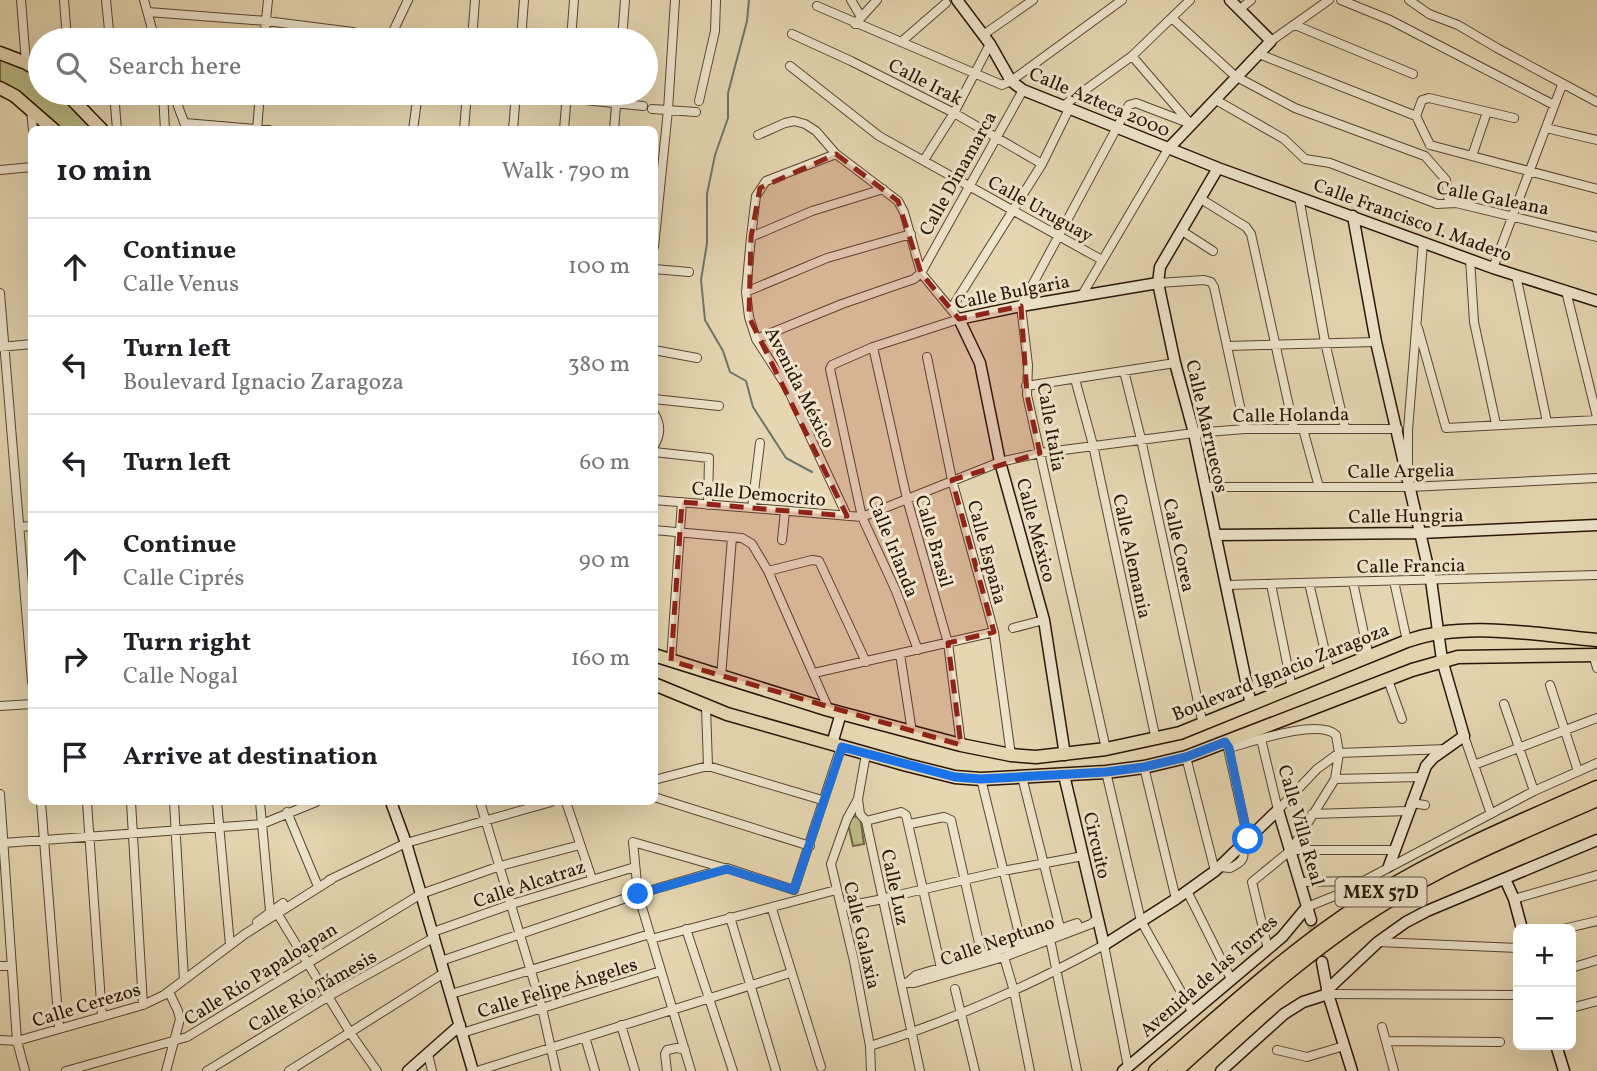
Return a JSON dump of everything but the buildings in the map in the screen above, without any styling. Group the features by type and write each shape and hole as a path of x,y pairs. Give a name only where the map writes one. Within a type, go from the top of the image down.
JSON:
{"highway":[{"name":"MEX 57D","path":"1156,1071 1270,973 1319,934 1375,896 1424,867 1597,788"},
{"name":"MEX 57D","path":"1175,1071 1277,981 1323,944 1381,904 1430,876 1597,799"}],"main road":[{"path":"0,53 26,63"},
{"path":"0,88 31,109 50,126"},
{"path":"79,105 99,126"},
{"name":"Boulevard Ignacio Zaragoza","path":"658,657 835,712 961,745 1036,757 1156,740 1203,725 1407,641 1439,631 1481,631 1597,640"},
{"path":"658,686 706,707 837,746 955,777 981,779 1106,772 1186,757 1227,745 1442,660 1479,655 1595,655"}],"street":[{"path":"21,0 26,63"},
{"path":"64,0 66,28"},
{"path":"106,0 109,28"},
{"path":"144,0 152,28"},
{"path":"265,28 268,0"},
{"path":"395,28 408,0"},
{"path":"473,28 475,0"},
{"path":"522,28 524,0"},
{"path":"572,28 574,0"},
{"path":"623,28 625,0"},
{"path":"658,208 675,0"},
{"path":"699,101 715,31 716,0"},
{"path":"850,0 858,20 877,0"},
{"path":"924,160 975,74 987,39 1033,0"},
{"path":"901,42 951,2 987,39 1011,81 1122,0"},
{"path":"950,309 1042,164 1066,108 1132,56 1190,0"},
{"path":"1230,0 1271,41"},
{"path":"1239,10 1251,0"},
{"path":"1082,295 1168,149 1271,41 1329,0"},
{"path":"1340,0 1390,20 1554,105"},
{"path":"1409,0 1429,15 1458,25 1597,102"},
{"name":"Calle Azteca 2000","path":"817,6 858,20 901,42 998,84 1011,81 1023,90 1217,168"},
{"path":"148,12 322,28"},
{"path":"1173,19 1235,76 1295,107 1425,156 1446,180 1449,202"},
{"path":"1295,24 1413,74"},
{"name":"Calle Irak","path":"792,34 954,113 1042,164"},
{"path":"1259,54 1416,116 1430,145 1597,189"},
{"path":"1132,56 1191,124"},
{"name":"Calle Uruguay","path":"790,66 879,136 1102,260"},
{"path":"1493,268 1562,85"},
{"name":"Calle Dinamarca","path":"921,273 1023,90"},
{"path":"1416,116 1422,100 1429,99 1514,118"},
{"name":"Calle Galeana","path":"1216,100 1284,139 1304,159 1331,163 1437,204 1449,202 1513,215 1597,237"},
{"path":"1021,306 1131,103 1191,124"},
{"path":"115,105 117,126"},
{"path":"164,105 165,126"},
{"path":"178,105 186,126"},
{"path":"257,126 259,105"},
{"path":"414,126 416,105"},
{"path":"464,126 466,105"},
{"path":"513,126 515,105"},
{"path":"564,126 566,105"},
{"path":"614,126 617,105"},
{"path":"634,105 643,106"},
{"path":"31,109 33,126"},
{"path":"652,109 696,112"},
{"path":"1472,156 1487,112"},
{"path":"758,135 785,123 794,121 805,124 816,131 836,154 898,201 904,212 921,273 959,319"},
{"path":"1546,128 1597,140"},
{"path":"1425,156 1430,145"},
{"name":"Avenida México","path":"836,154 766,181 756,196 746,292 749,317 756,340 787,387 847,516"},
{"path":"0,170 28,167"},
{"path":"1158,283 1160,267 1217,168"},
{"name":"Calle Francisco I. Madero","path":"1217,168 1470,260 1597,301"},
{"path":"751,237 813,211 883,189"},
{"path":"1299,197 1325,342 1345,428"},
{"path":"1201,199 1250,230 1275,344 1298,429 1319,487"},
{"path":"1353,216 1376,342 1403,430 1408,484 1430,580 1442,660 1490,814"},
{"path":"1182,231 1213,251"},
{"path":"746,292 827,258 911,234"},
{"path":"1403,430 1418,328 1423,242"},
{"path":"1470,260 1474,322 1496,424"},
{"path":"658,269 689,272"},
{"path":"756,340 842,304 914,279 921,273"},
{"path":"1516,275 1547,422"},
{"name":"Calle Bulgaria","path":"830,369 832,365 873,347 959,319 1158,283 1210,282 1214,287 1227,346"},
{"name":"Calle Marruecos","path":"1158,283 1175,363 1194,433 1251,705"},
{"path":"1418,328 1446,428 1597,419 1566,291"},
{"path":"0,293 2,347 28,634"},
{"name":"Calle Italia","path":"1021,306 1028,365 1026,387 1106,749"},
{"name":"Calle México","path":"959,319 979,363 1000,461 1044,621 1065,755"},
{"path":"1245,429 1227,346 1376,342"},
{"path":"2,347 28,344"},
{"name":"Calle Brasil","path":"873,347 907,499 948,643 961,745"},
{"path":"658,351 697,358"},
{"name":"Calle España","path":"927,358 952,480 994,632 1011,755"},
{"path":"1026,387 1175,363"},
{"name":"Calle Irlanda","path":"830,369 862,517 896,591 918,650"},
{"name":"Calle Corea","path":"1124,371 1203,725"},
{"name":"Calle Alemania","path":"1075,379 1093,445 1156,740"},
{"path":"658,399 719,406"},
{"path":"658,421 658,439"},
{"name":"Calle Holanda","path":"862,517 1000,461 1040,453 1141,439 1245,429 1403,430"},
{"path":"752,508 760,443"},
{"path":"658,452 709,458 708,505"},
{"name":"Calle Argelia","path":"1205,487 1319,487 1597,478"},
{"name":"Calle Democrito","path":"658,500 862,517"},
{"path":"671,661 682,502"},
{"path":"782,540 785,511"},
{"name":"Calle Hungria","path":"1215,535 1420,533 1597,525"},
{"path":"19,527 28,526"},
{"path":"658,530 748,540 768,571 814,673 835,712 837,746 810,846 794,890 633,842 638,894 691,1071"},
{"path":"721,677 732,537"},
{"path":"768,571 812,560 819,561 866,662"},
{"name":"Calle Francia","path":"1226,585 1597,575"},
{"path":"1394,581 1407,641"},
{"path":"1353,582 1369,657"},
{"path":"1309,583 1330,673"},
{"path":"1270,584 1292,688"},
{"path":"1013,628 1044,621"},
{"path":"814,673 994,632"},
{"path":"900,654 912,732"},
{"path":"1595,655 1597,668"},
{"path":"1388,680 1402,719"},
{"path":"1550,685 1578,771"},
{"path":"0,706 28,704"},
{"path":"1504,704 1534,791"},
{"path":"706,707 708,766"},
{"path":"1474,765 1597,718"},
{"path":"1245,842 1227,745 1324,728 1336,735 1339,753 1335,779 1291,850 1252,882 1268,949"},
{"path":"1389,866 1421,777 1433,758 1464,736"},
{"name":"Calle Villa Real","path":"1261,739 1278,810 1311,920"},
{"path":"870,1046 912,1033 1014,991 1104,945 1217,869 1317,769 1339,753 1446,749"},
{"name":"Calle Galaxia","path":"866,754 858,799 847,819 831,869 854,961 870,1046 871,1071"},
{"path":"1186,757 1217,869"},
{"name":"Avenida de las Torres","path":"1126,1069 1268,949 1307,907 1337,895 1534,791 1597,763"},
{"path":"658,779 708,766 822,800"},
{"path":"1144,767 1176,899"},
{"path":"1106,772 1142,921 1193,1013"},
{"name":"Circuito","path":"1064,775 1104,945"},
{"path":"1023,777 1060,929"},
{"path":"1335,779 1421,777"},
{"path":"981,779 1021,942"},
{"path":"0,794 17,1041 25,1071"},
{"path":"658,798 810,846"},
{"name":"Calle Luz","path":"858,799 860,814 866,821 880,899 905,982 920,1071"},
{"path":"41,805 59,1028"},
{"path":"87,805 102,1017"},
{"path":"131,805 143,1005"},
{"path":"174,805 184,980"},
{"path":"217,805 230,945"},
{"path":"260,805 274,912 377,1071"},
{"path":"3,844 262,824 307,805"},
{"path":"396,805 475,1071 790,973"},
{"path":"481,805 542,1008 556,1071"},
{"name":"Calle Cerezos","path":"274,912 332,879 406,843 541,805"},
{"path":"567,805 592,879"},
{"path":"1312,814 1425,805"},
{"path":"287,812 317,884"},
{"path":"866,821 904,812 910,824 940,968"},
{"path":"910,824 948,817 951,820 982,956"},
{"path":"1221,1071 1293,1007 1328,992 1377,942 1406,922 1597,840"},
{"name":"Calle Río Papaloapan","path":"66,1071 187,1037 421,894 500,866 580,845"},
{"path":"1291,850 1395,849"},
{"path":"841,907 1083,856"},
{"name":"Calle Alcatraz","path":"434,935 512,904 635,867"},
{"path":"441,961 638,894 727,869"},
{"path":"1514,899 1597,875"},
{"name":"Calle Cerezos","path":"0,1040 17,1041 143,1005 169,992 274,912 317,884 332,879"},
{"path":"1504,879 1514,899 1521,924"},
{"path":"1300,882 1362,881"},
{"path":"451,994 650,937 772,909 836,890"},
{"path":"1187,891 1231,979"},
{"path":"772,909 821,1067"},
{"path":"730,917 776,1071"},
{"name":"Calle Neptuno","path":"905,982 912,977 1060,929 1097,920"},
{"name":"Calle Neptuno","path":"905,982 914,983 1003,957 1097,920"},
{"path":"1576,926 1597,920"},
{"path":"685,929 733,1071"},
{"name":"Calle Río Támesis","path":"207,1071 434,935"},
{"path":"1050,939 1077,1071"},
{"path":"1377,942 1513,948"},
{"path":"1104,945 1126,1069"},
{"path":"1003,957 1014,991 1030,1071"},
{"path":"1576,966 1597,960"},
{"path":"1322,962 1328,992 1352,1071"},
{"path":"0,966 12,966"},
{"name":"Calle Felipe Ángeles","path":"461,1029 542,1008 661,971"},
{"path":"290,1071 444,973"},
{"path":"955,989 975,1071"},
{"path":"166,1071 180,1019 169,992"},
{"path":"1328,992 1513,995"},
{"path":"1576,1007 1597,1001"},
{"path":"621,1025 635,1071"},
{"path":"1382,1027 1394,1071"},
{"path":"408,1071 461,1029"},
{"path":"585,1037 595,1071"},
{"path":"1386,1041 1500,1042"},
{"path":"1277,1049 1307,1056 1344,1046"},
{"path":"667,1071 664,1054 667,1050 685,1050"},
{"path":"1558,1050 1564,1071"},
{"path":"428,1054 432,1071"},
{"path":"510,1060 514,1071"}],"highlighted area":[{"path":"836,154 898,201 921,273 959,319 1021,306 1027,395 1040,453 952,480 994,632 948,643 961,745 671,661 682,502 847,516 749,317 751,237 760,188"}],"shaded area":[{"path":"0,56 28,69 28,100 0,83"},
{"path":"34,105 74,105 97,126 59,126"},
{"path":"860,815 864,844 853,846 847,819"}],"waterway":[{"path":"749,0 747,21 728,93 728,118 715,155 707,194 707,243 701,280 705,320 723,351 730,372 746,381 753,407 786,458 812,472"}],"tunnel":[{"path":"1311,920 1322,962"}],"route":[{"path":"638,894 727,869 794,890 842,747 955,777 981,779 1106,772 1144,767 1186,757 1225,742 1229,748 1248,839"}]}
